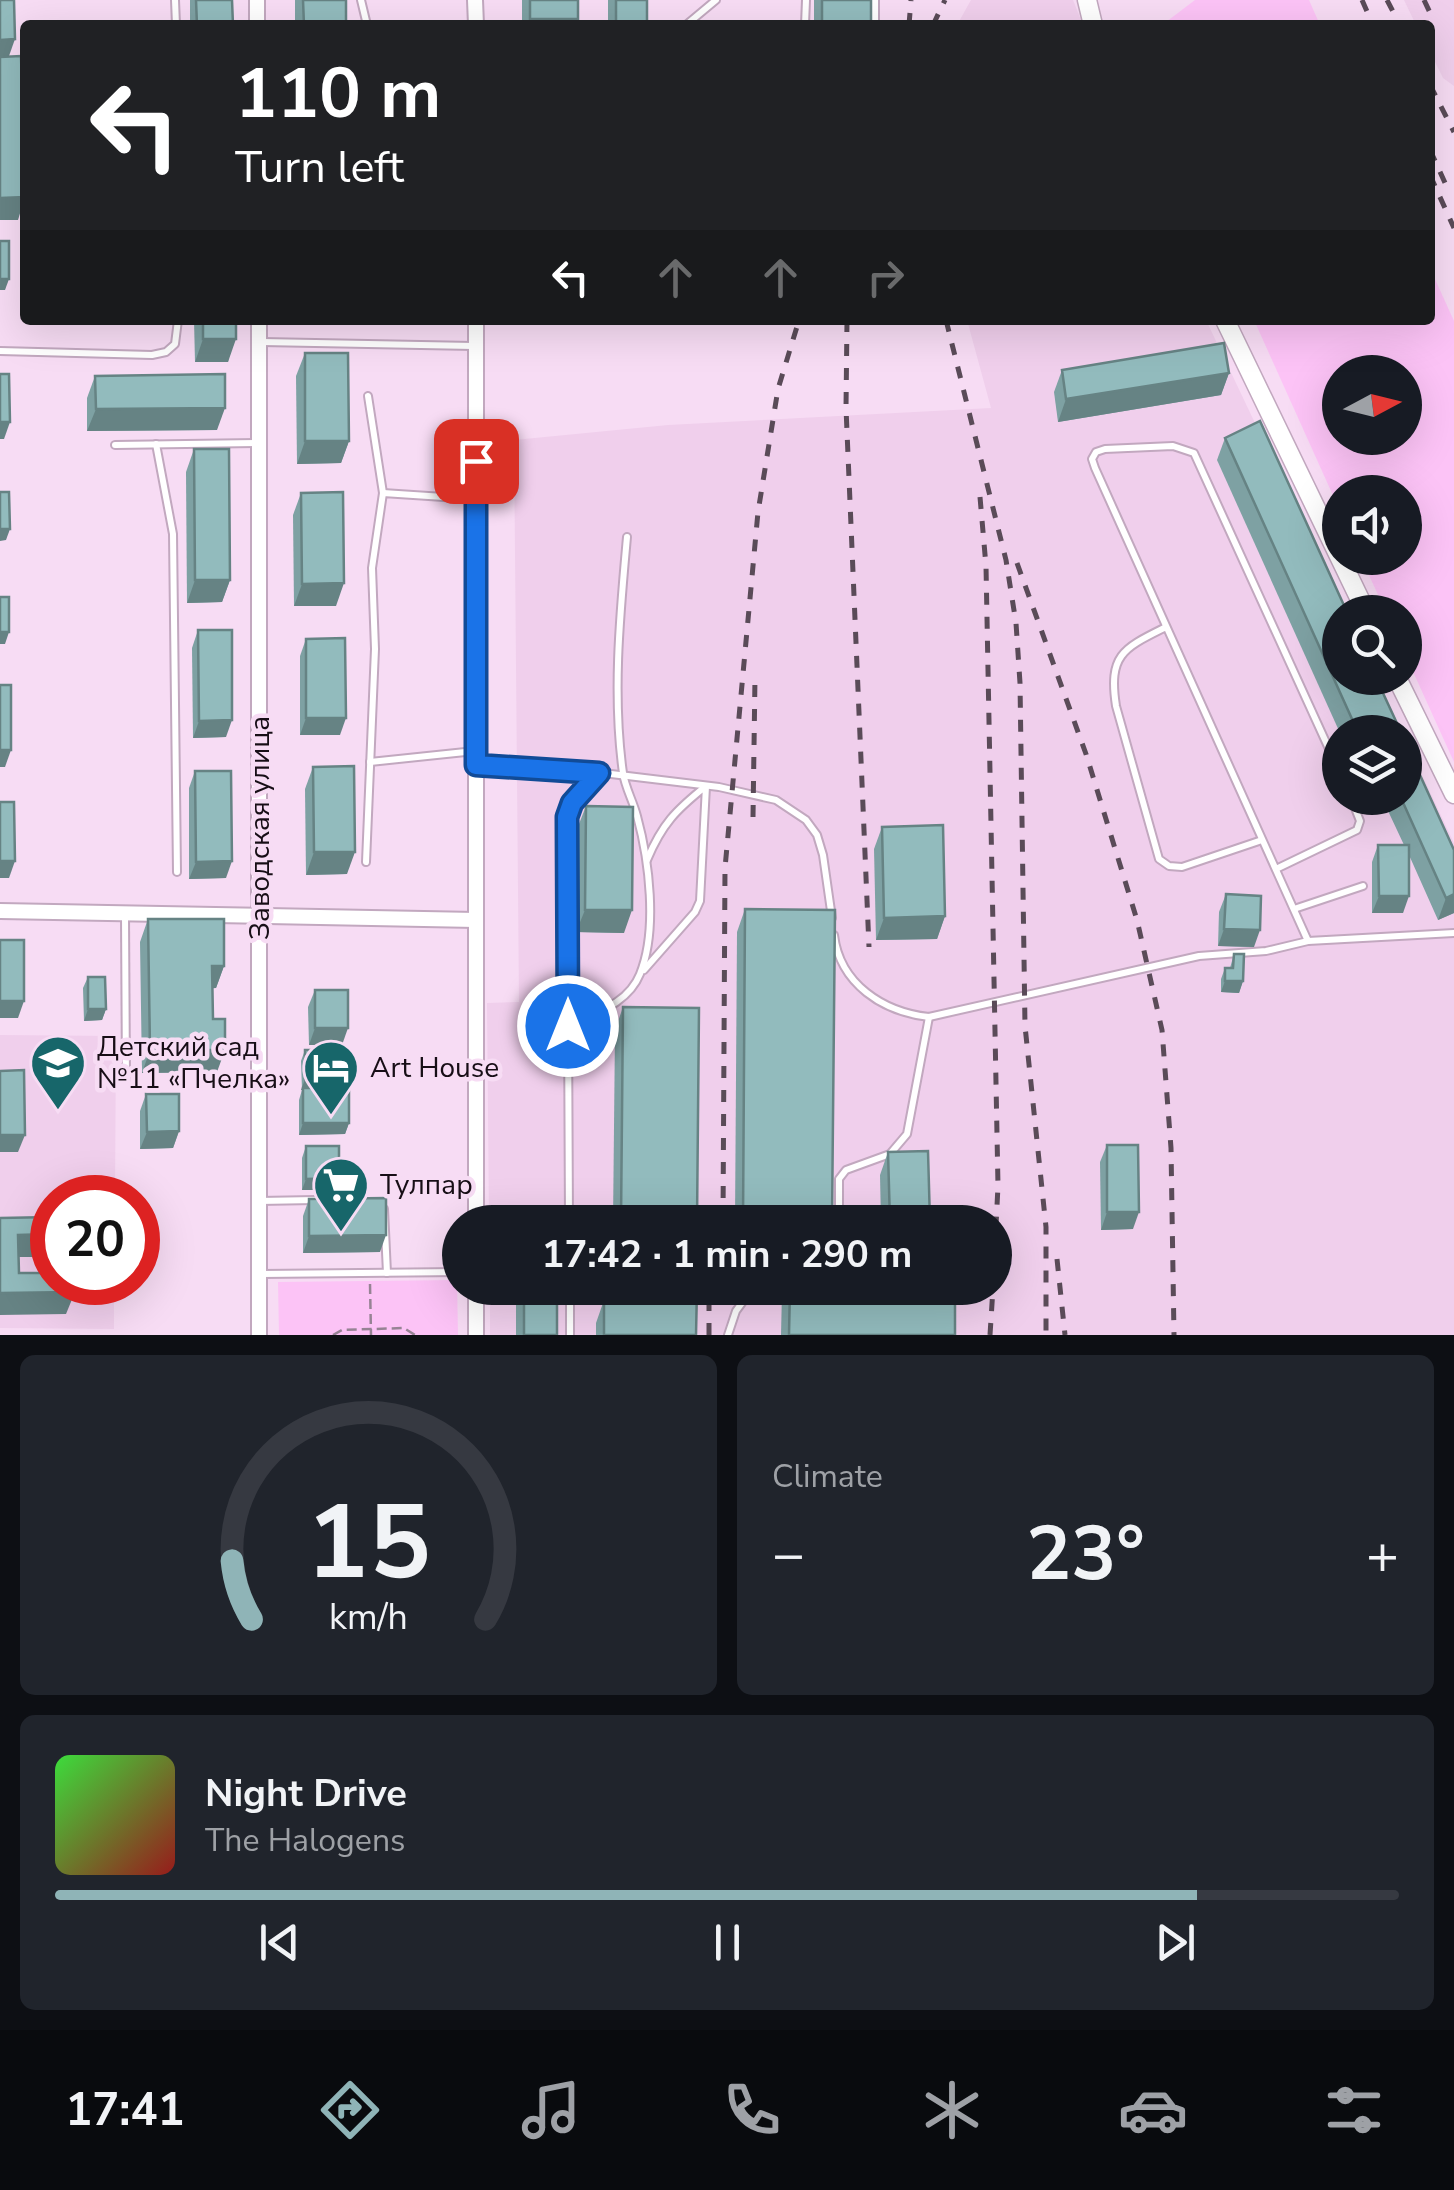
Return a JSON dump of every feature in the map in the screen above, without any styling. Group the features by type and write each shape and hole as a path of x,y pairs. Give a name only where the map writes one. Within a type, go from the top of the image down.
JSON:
{"street":[{"name":"Заводская улица","path":"259,325 259,1335"},
{"path":"476,325 476,1205"},
{"path":"1227,325 1358,595"},
{"path":"1405,695 1454,794"},
{"path":"0,911 476,920"},
{"path":"476,1305 476,1335"}],"lane":[{"path":"692,20 716,0"},
{"path":"0,350 152,355 166,352 175,344 178,325"},
{"path":"259,342 476,346"},
{"path":"366,862 375,649 372,568 383,492 368,396"},
{"path":"114,444 260,443"},
{"path":"156,444 172,534 177,872"},
{"path":"1308,941 1094,468 1092,459 1096,452 1104,448 1173,446 1194,453 1322,733"},
{"path":"383,492 476,499"},
{"path":"627,536 619,665 623,776 636,810 647,862 649,904 641,973"},
{"path":"1166,627 1128,646 1118,663 1113,684 1159,860 1170,866 1182,866 1262,840"},
{"path":"370,762 476,758 706,786 776,800 806,820 817,836 836,950 848,973 865,993 887,1007 929,1017 1198,956 1266,951 1308,941 1454,934"},
{"path":"569,1205 567,817 572,803 599,773"},
{"path":"647,862 668,820 706,786"},
{"path":"568,1026 618,1003 694,912 700,901 706,786"},
{"path":"1276,869 1357,830 1358,815"},
{"path":"1294,909 1363,886"},
{"path":"124,914 126,1080"},
{"path":"839,1205 839,1179 856,1165 890,1154 907,1134 929,1017"},
{"path":"260,1201 332,1200"},
{"path":"378,1202 386,1216 387,1273"},
{"path":"259,1274 442,1272"},
{"path":"570,1305 570,1335"},
{"path":"728,1335 741,1305"}],"path":[{"path":"370,1273 370,1335"},
{"path":"333,1335 342,1330 404,1328 415,1335"}],"shaded area":[{"path":"971,0 1073,0 1081,20 960,20"},
{"path":"1195,0 1309,0 1318,20 1169,20"},
{"path":"1404,0 1454,0 1454,86 1443,78 1435,62 1435,20 1414,20"},
{"path":"1435,279 1454,321 1454,762 1422,691 1422,595 1378,595 1369,575 1422,575 1422,475 1324,475 1256,325 1435,325"},
{"path":"968,325 1208,325 1322,564 1322,575 1327,575 1337,595 1322,595 1322,695 1384,695 1394,715 1322,715 1322,815 1422,815 1422,775 1454,843 1454,1335 490,1335 490,1305 1012,1305 1012,1205 489,1205 487,1003 519,1002 514,440 668,425 991,408"},
{"name":"Детский сад №11 «Пчелка»","path":"0,1035 116,1036 115,1175 30,1175 30,1305 114,1305 114,1329 0,1328"},
{"path":"442,1280 442,1305 457,1305 458,1335 279,1335 278,1282"}],"building":[{"path":"0,0 14,0 15,39 0,40"},
{"path":"196,0 232,0 233,20 197,20"},
{"path":"303,0 346,0 346,20 304,20"},
{"path":"530,0 578,0 578,19 530,19"},
{"path":"616,0 647,0 647,20 616,20"},
{"path":"822,0 871,0 871,20 822,20"},
{"path":"20,56 20,197 0,198 0,57"},
{"path":"0,241 9,241 9,279 0,279"},
{"path":"203,325 236,325 236,339 203,339"},
{"path":"1224,343 1229,373 1066,399 1062,370"},
{"path":"305,353 348,353 349,441 305,441"},
{"path":"0,374 9,374 10,422 0,422"},
{"path":"225,374 225,408 96,409 95,376"},
{"path":"1260,421 1322,557 1322,575 1330,575 1339,595 1322,595 1322,653 1225,438"},
{"path":"194,449 229,449 230,580 195,580"},
{"path":"0,492 9,492 10,529 0,529"},
{"path":"343,492 344,583 302,584 301,493"},
{"path":"0,597 9,597 9,632 0,632"},
{"path":"198,630 232,630 232,720 199,721"},
{"path":"345,638 346,718 306,718 306,639"},
{"path":"0,685 11,685 11,750 0,750"},
{"path":"1341,695 1384,695 1393,715 1350,715"},
{"path":"354,766 355,852 314,852 313,767"},
{"path":"195,771 231,771 232,861 196,862"},
{"path":"1422,779 1454,850 1454,894 1446,898 1409,815 1422,815"},
{"path":"0,802 14,802 15,861 0,861"},
{"path":"586,806 633,807 632,910 585,910"},
{"path":"943,825 945,916 884,918 882,827"},
{"path":"1378,845 1409,845 1409,896 1379,896"},
{"path":"1226,894 1261,896 1260,930 1224,929"},
{"path":"745,909 835,910 832,1205 743,1205"},
{"path":"148,919 224,919 224,966 212,966 213,1019 225,1019 225,1050 150,1050"},
{"path":"0,940 24,940 24,1001 0,1001"},
{"path":"1234,954 1244,954 1243,981 1225,981 1225,968 1233,968"},
{"path":"88,977 105,977 106,1009 88,1009"},
{"path":"315,990 348,990 348,1028 315,1028"},
{"path":"623,1007 699,1008 697,1205 621,1205"},
{"path":"305,1050 333,1050 333,1079 305,1079"},
{"path":"24,1070 25,1135 0,1135 0,1071"},
{"path":"303,1088 349,1088 349,1123 303,1123"},
{"path":"146,1094 179,1094 179,1131 147,1132"},
{"path":"1107,1145 1138,1145 1139,1212 1107,1212"},
{"path":"306,1146 339,1146 339,1178 306,1179"},
{"path":"928,1151 930,1205 890,1205 888,1152"},
{"path":"386,1198 386,1235 309,1236 309,1199"},
{"path":"30,1217 30,1235 18,1235 19,1273 30,1273 30,1293 0,1293 0,1218"},
{"path":"524,1305 557,1305 557,1335 524,1335"},
{"path":"604,1305 697,1305 696,1335 604,1335"},
{"path":"790,1305 955,1305 955,1335 789,1335"}],"railway":[{"path":"909,20 911,0"},
{"path":"935,20 945,0"},
{"path":"1362,0 1371,20"},
{"path":"1387,0 1397,20"},
{"path":"1424,0 1434,20"},
{"path":"1435,95 1454,132"},
{"path":"1435,161 1446,185"},
{"path":"1435,186 1454,228"},
{"path":"723,1205 725,868 758,512 778,389 797,325"},
{"path":"847,325 846,408 869,947"},
{"path":"947,325 1006,560 1016,623 1025,1026 1046,1227 1046,1335"},
{"path":"980,497 986,566 997,1205"},
{"path":"1017,563 1086,754 1137,920 1162,1030 1171,1148 1174,1335"},
{"path":"753,817 755,677"},
{"path":"1057,1259 1065,1335"},
{"path":"709,1305 709,1335"},
{"path":"990,1335 992,1305"}],"place":[{"name":"Детский сад №11 «Пчелка»","path":"58,1112"},
{"name":"Art House","path":"331,1117"},
{"name":"Тулпар","path":"341,1234"}],"route":[{"path":"476,461 476,765 599,773 572,803 567,817 568,1026"}]}
